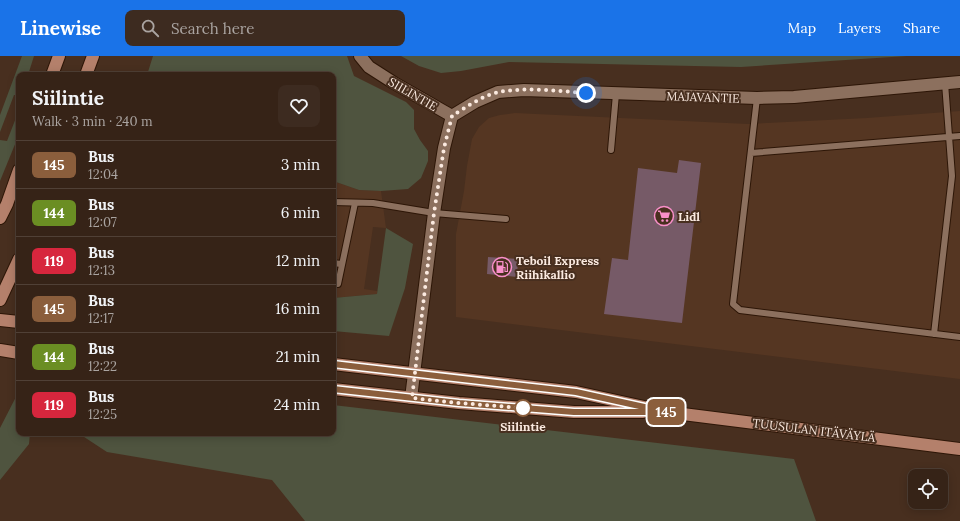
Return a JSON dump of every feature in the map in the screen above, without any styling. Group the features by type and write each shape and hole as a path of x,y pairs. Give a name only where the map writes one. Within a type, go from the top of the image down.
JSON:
{"main road":[{"path":"53,72 59,56"},
{"path":"87,72 93,56"},
{"path":"0,218 7,204 16,178"},
{"path":"0,300 16,266"},
{"path":"0,320 16,322"},
{"path":"0,350 16,353"},
{"name":"TUUSULAN ITÄVÄYLÄ","path":"336,364 576,392 667,412 960,449"},
{"name":"TUUSULAN ITÄVÄYLÄ","path":"336,389 459,403 574,412 667,412"}],"street":[{"name":"SIILINTIE","path":"360,56 369,68 452,116 444,148 434,213 412,398"},
{"name":"MAJAVANTIE","path":"452,116 475,102 498,92 524,90 757,98 794,97 960,82"}],"lane":[{"path":"934,334 952,176 945,84"},
{"path":"611,150 616,94"},
{"path":"757,98 733,304 740,310 960,337"},
{"path":"751,153 960,136"},
{"path":"336,202 373,203 434,213 506,218"},
{"path":"336,281 355,203"},
{"path":"336,263 341,264"}],"shaded area":[{"path":"960,111 960,379 456,317 456,234 467,166 472,139 479,127 489,118 515,113 748,124 867,118"},
{"path":"336,182 359,190 381,191 386,228 373,227 364,289 377,291 377,294 336,298"}],"green space":[{"path":"22,56 34,56 29,72 16,72"},
{"path":"153,56 347,56 354,76 406,102 414,110 414,129 428,151 428,161 421,178 408,189 381,191 359,190 336,182 336,72 148,72"},
{"path":"401,56 907,56 741,67 509,62 461,71 441,73 419,66"},
{"path":"16,72 16,95 14,95 0,132 0,115"},
{"path":"16,118 16,142 0,181 0,140 7,141"},
{"path":"386,228 413,244 405,288 389,336 336,331 336,298 377,294"},
{"path":"16,397 16,436 30,436 29,444 0,480 0,428"},
{"path":"336,405 794,459 816,521 305,521 272,480 107,452 83,436 336,436"}],"building":[{"name":"Lidl","path":"679,160 701,163 682,323 604,314 612,258 628,260 638,168 677,173"},
{"name":"Teboil Express Riihikallio","path":"488,257 518,259 517,277 487,274"}],"bus line":[{"name":"145","path":"336,364 576,392 667,412 574,412 459,403 336,389"}],"place":[{"name":"Lidl","path":"664,216"},
{"name":"Teboil Express Riihikallio","path":"502,267"},
{"name":"Siilintie","path":"523,408"}],"route":[{"path":"523,408 412,398 434,213 444,148 452,116 475,102 498,92 524,90 586,93"}]}
